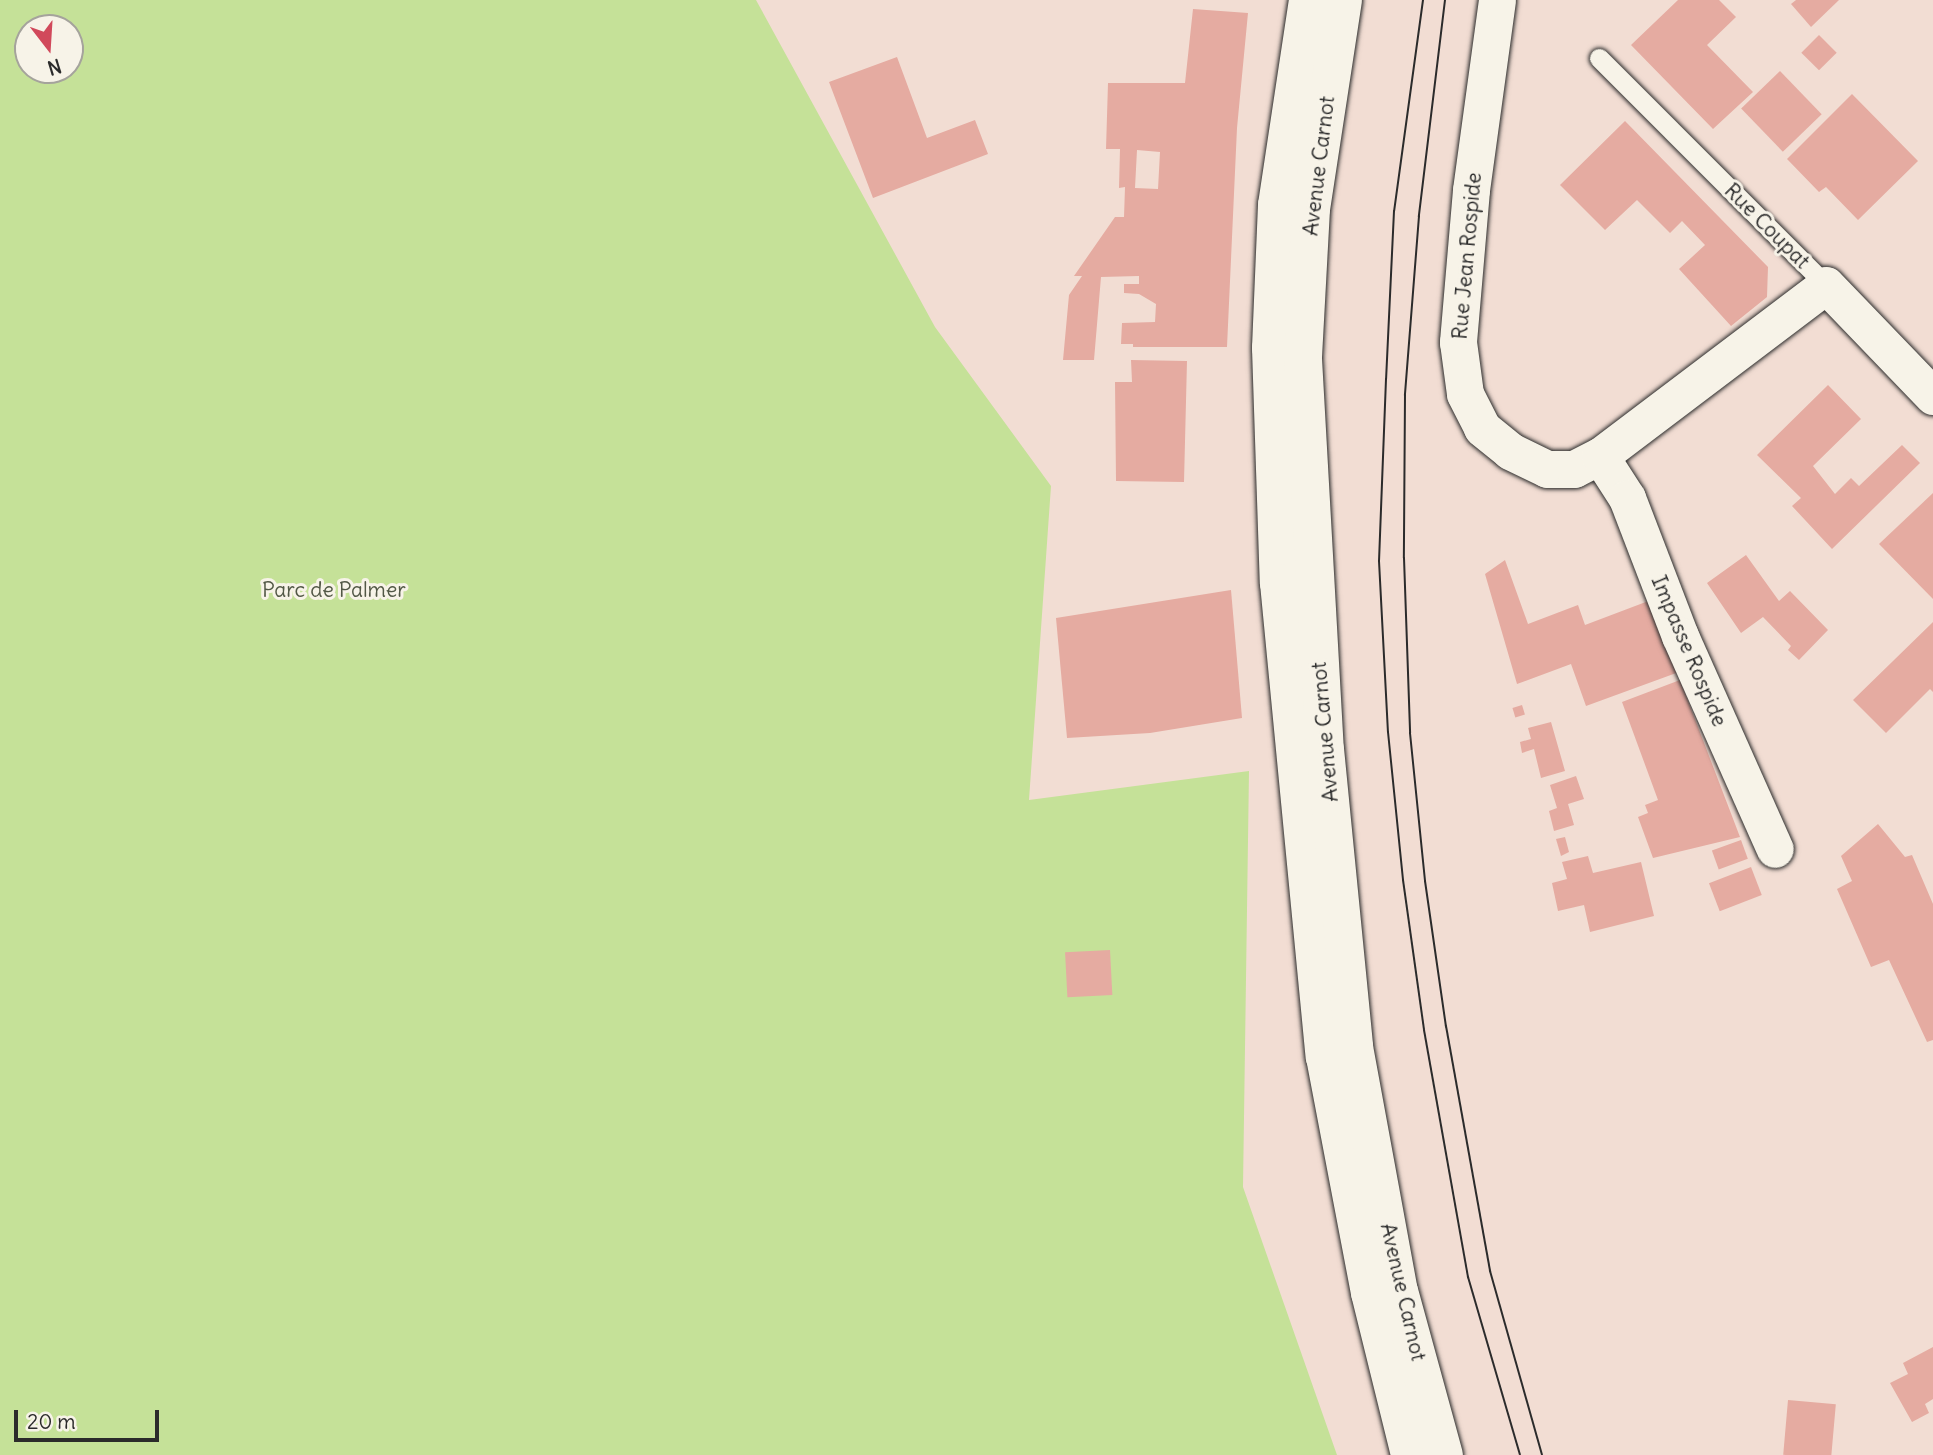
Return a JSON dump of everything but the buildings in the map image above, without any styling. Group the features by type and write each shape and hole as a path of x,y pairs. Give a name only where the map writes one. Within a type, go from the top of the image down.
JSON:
{"main road":[{"name":"Avenue Carnot","path":"1308,0 1277,205 1270,348 1279,583 1325,1057 1370,1293 1410,1455"},
{"name":"Avenue Carnot","path":"1343,0 1311,209 1303,359 1322,709 1354,1047 1399,1290 1444,1455"}],"street":[{"name":"Rue Jean Rospide","path":"1497,0 1471,190 1458,342 1465,394 1482,428 1510,451 1547,468 1574,468 1600,456 1826,285"},
{"name":"Rue Coupat","path":"1826,285 1933,396"},
{"name":"Impasse Rospide","path":"1600,456 1627,498 1680,636 1775,849"}],"lane":[{"name":"Rue Coupat","path":"1599,58 1826,285"}],"green space":[{"name":"Parc de Palmer","path":"0,0 756,0 935,327 1051,486 1029,800 1249,771 1243,1187 1337,1455 0,1455"}],"tram line":[{"path":"1423,0 1394,211 1379,561 1388,732 1403,880 1424,1030 1468,1277 1520,1455"},
{"path":"1445,0 1419,216 1405,395 1404,558 1410,733 1425,881 1446,1026 1490,1271 1542,1455"}]}
